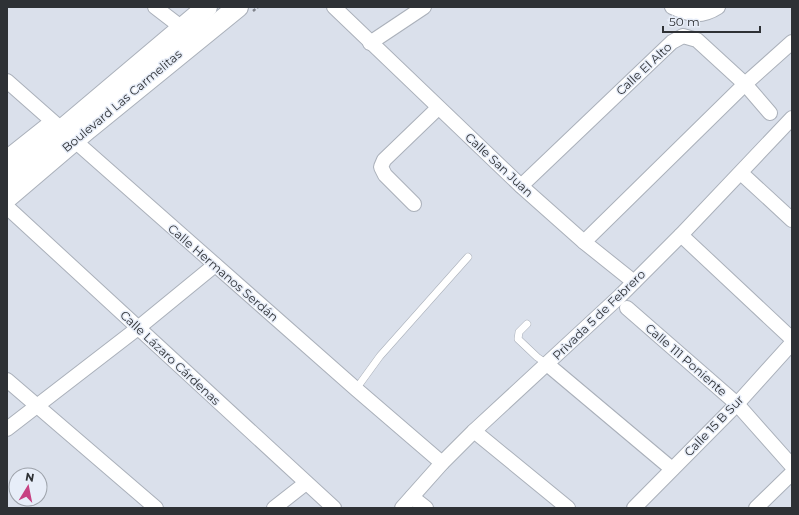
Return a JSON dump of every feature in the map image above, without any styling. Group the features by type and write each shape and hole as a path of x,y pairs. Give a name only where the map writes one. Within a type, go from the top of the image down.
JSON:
{"main road":[{"name":"Boulevard Las Carmelitas","path":"7,198 68,135 181,28 207,7"},
{"name":"Boulevard Las Carmelitas","path":"7,176 68,135 238,7"}],"street":[{"path":"155,7 181,28"},
{"name":"Calle San Juan","path":"334,7 521,186 584,242 634,282"},
{"path":"370,42 424,7"},
{"path":"672,7 687,14 704,14 718,7"},
{"name":"Calle El Alto","path":"521,186 672,42 683,36 697,40 745,84 770,112"},
{"path":"584,242 745,84 792,42"},
{"name":"Calle Hermanos Serdán","path":"7,81 442,463"},
{"path":"414,204 385,175 381,167 384,160 438,108"},
{"name":"Privada 5 de Febrero","path":"402,508 474,430 547,364 634,282 681,235 792,118"},
{"name":"Boulevard Las Carmelitas","path":"7,157 46,126 50,125 68,135"},
{"path":"740,173 792,220"},
{"name":"Calle Lázaro Cárdenas","path":"7,207 334,508"},
{"path":"681,235 792,339"},
{"path":"7,429 138,328 215,265"},
{"name":"Calle 111 Poniente","path":"627,308 736,404 792,466"},
{"name":"Calle 15 B Sur","path":"634,508 736,404 792,343"},
{"path":"547,364 672,469"},
{"path":"7,380 38,405 156,508"},
{"path":"474,430 568,508"},
{"path":"756,508 792,473"},
{"path":"274,508 306,482"},
{"path":"412,497 426,508"}],"lane":[{"path":"356,389 380,356 468,257"},
{"path":"527,324 519,332 518,339 537,357 547,364"}]}
